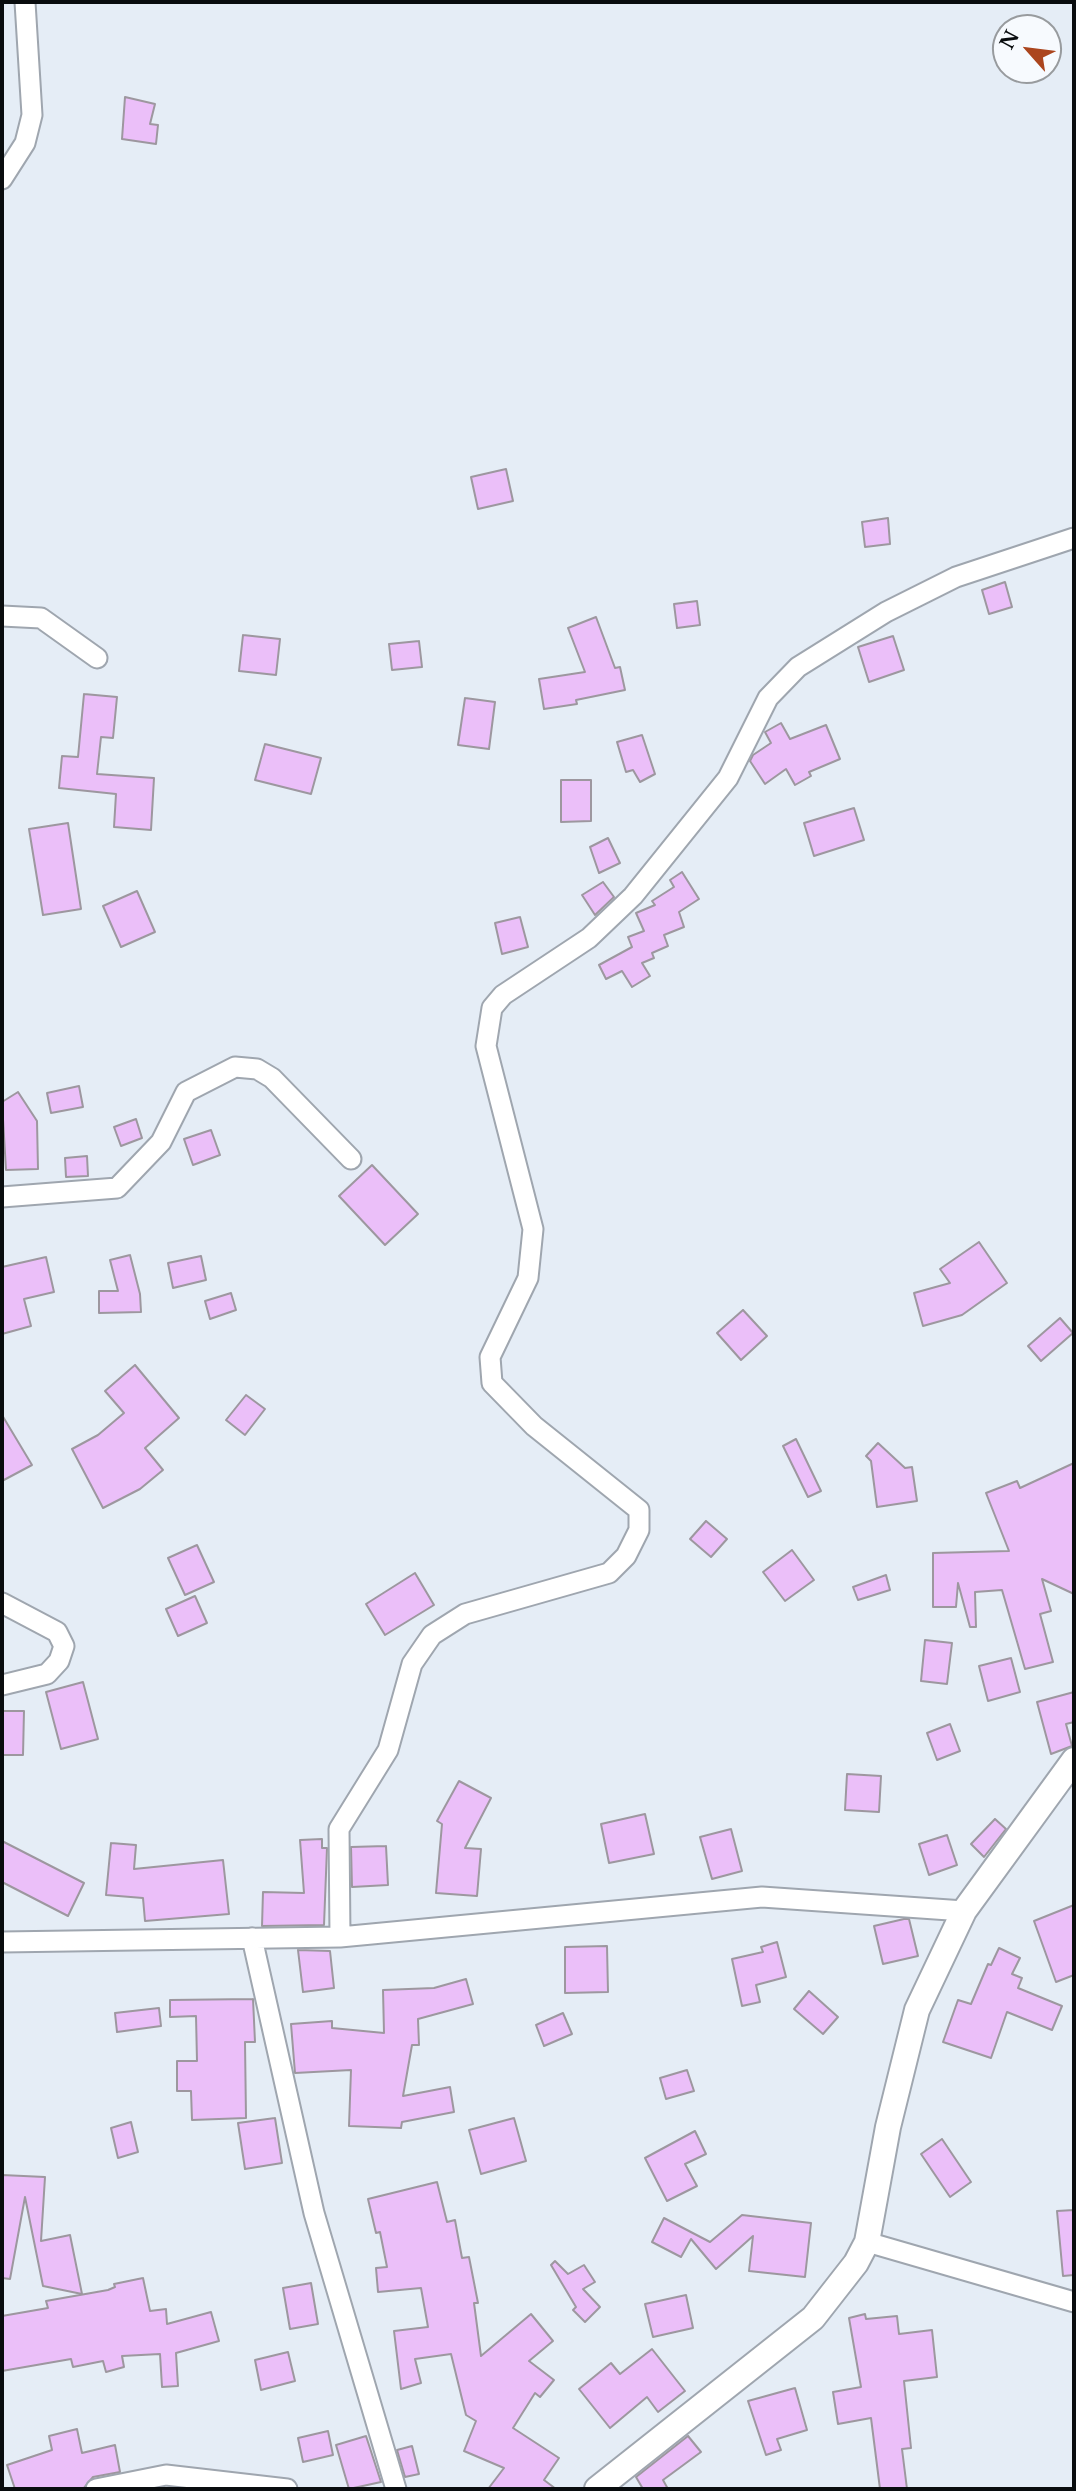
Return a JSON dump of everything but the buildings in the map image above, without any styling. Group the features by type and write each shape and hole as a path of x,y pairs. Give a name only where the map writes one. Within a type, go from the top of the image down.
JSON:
{"street":[{"path":"2,179 25,143 32,115 24,2"},
{"path":"341,1937 339,1829 388,1750 412,1664 432,1636 465,1614 609,1573 626,1556 639,1530 639,1510 534,1426 492,1383 490,1357 528,1278 533,1229 486,1046 492,1008 503,995 589,938 633,896 728,778 768,698 798,667 886,612 956,577 1074,538"},
{"path":"2,616 41,618 97,658"},
{"path":"2,1196 117,1188 161,1142 186,1092 235,1067 257,1069 272,1078 351,1158"},
{"path":"2,1604 57,1632 64,1646 59,1661 47,1674 2,1685"},
{"path":"597,2489 813,2318 856,2263 867,2242 888,2127 917,2010 964,1911 1074,1760"},
{"path":"2,1942 341,1937 762,1897 964,1911"},
{"path":"252,1938 314,2213 396,2489"},
{"path":"867,2242 1074,2302"},
{"path":"96,2489 166,2475 287,2489"}]}
